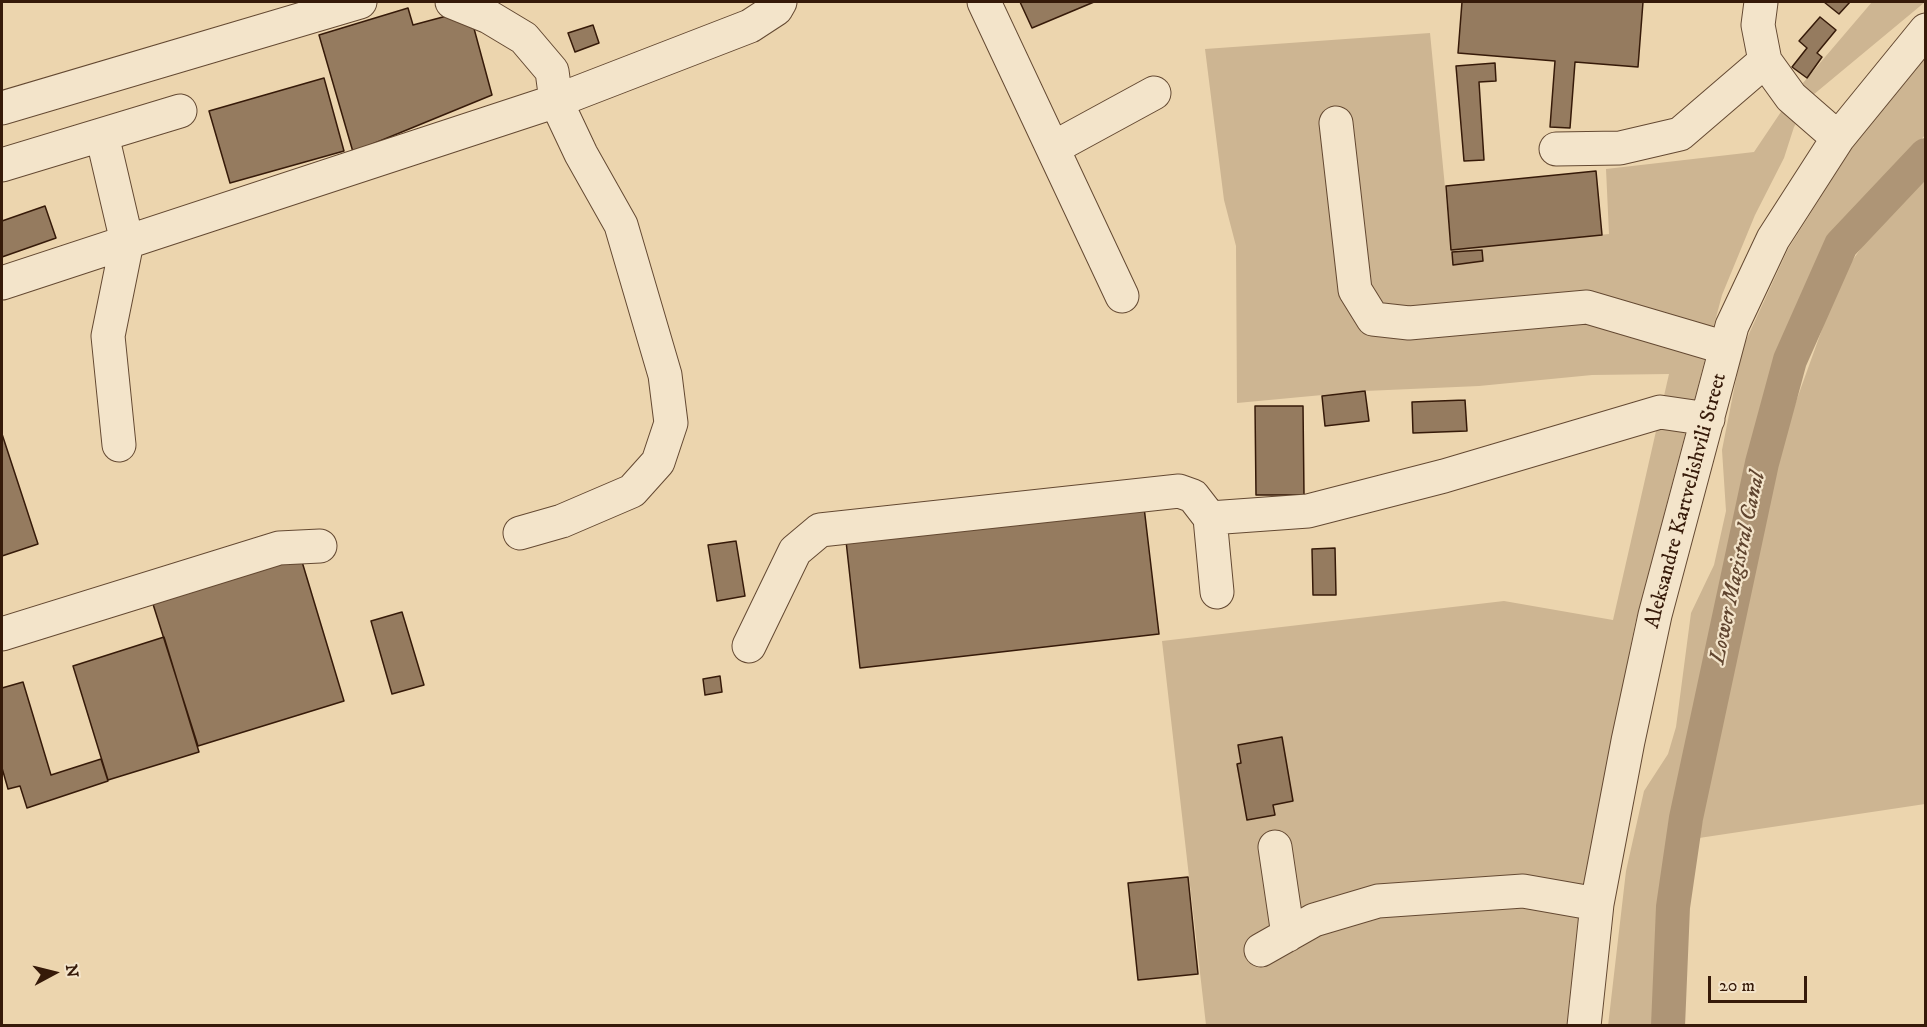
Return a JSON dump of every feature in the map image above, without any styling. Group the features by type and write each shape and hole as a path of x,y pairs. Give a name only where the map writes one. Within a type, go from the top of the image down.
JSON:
{"street":[{"path":"2,108 360,2"},
{"path":"452,2 489,16 524,38 552,71 556,101 581,154 621,225 665,375 671,423 658,462 632,491 562,521 520,534"},
{"path":"2,283 556,101 750,27 776,9 780,2"},
{"path":"984,2 1122,296"},
{"path":"1761,2 1758,25 1765,61 1791,97 1838,138"},
{"name":"Aleksandre Kartvelishvili Street","path":"1584,1026 1597,904 1655,615 1732,326 1773,239 1838,138 1926,30"},
{"path":"1556,149 1620,148 1680,134 1765,61"},
{"path":"1053,148 1154,93"},
{"path":"2,165 180,111"},
{"path":"1336,123 1355,290 1373,319 1409,323 1587,308 1726,348"},
{"path":"102,135 127,242 108,336 119,445"},
{"path":"1210,518 1308,511 1444,476 1660,412 1708,419"},
{"path":"749,646 795,550 820,530 1179,491 1193,496 1210,518 1217,592"},
{"path":"2,634 270,551 320,546"},
{"path":"1275,847 1274,942 1314,920 1378,901 1523,891 1597,904"}],"shaded area":[{"path":"1872,2 1925,2 1813,95 1794,127 1784,158 1755,215 1722,295 1635,624 1580,902 1567,1025 1206,1025 1162,641 1504,601 1613,620 1669,374 1592,375 1479,386 1365,391 1237,403 1236,246 1224,200 1205,49 1430,33 1451,249 1609,234 1606,169 1754,152 1791,97"},
{"path":"1925,55 1925,135 1828,248 1796,315 1763,416 1660,901 1657,1025 1608,1026 1626,871 1644,791 1668,754 1676,727 1691,613 1714,565 1726,511 1722,450 1742,349 1788,249 1858,138"},
{"path":"1925,168 1925,804 1699,838 1759,519 1780,446 1825,321 1850,264 1888,209"}],"building":[{"path":"1020,2 1094,2 1032,28"},
{"path":"1462,2 1643,2 1638,67 1575,62 1570,128 1550,127 1555,61 1458,53"},
{"path":"1824,2 1850,2 1839,14"},
{"path":"408,8 413,25 469,10 492,95 353,152 319,35"},
{"path":"1820,17 1836,30 1817,53 1822,57 1807,78 1792,67 1807,48 1799,41"},
{"path":"593,25 599,43 575,52 568,33"},
{"path":"1495,63 1496,81 1479,82 1484,160 1464,161 1456,66"},
{"path":"324,78 344,151 230,183 209,111"},
{"path":"1596,171 1602,235 1451,250 1446,186"},
{"path":"45,206 56,238 2,257 2,221"},
{"path":"1482,250 1483,261 1453,265 1452,252"},
{"path":"1365,391 1369,421 1325,426 1322,396"},
{"path":"1465,400 1467,431 1413,433 1412,402"},
{"path":"1255,406 1303,406 1304,495 1256,495"},
{"path":"2,434 38,544 2,556"},
{"path":"1144,507 1159,634 860,668 846,541"},
{"path":"736,541 745,596 717,601 708,545"},
{"path":"1335,548 1336,595 1313,595 1312,549"},
{"path":"300,555 344,701 198,746 152,601"},
{"path":"402,612 424,685 392,694 371,621"},
{"path":"164,637 199,752 108,780 73,666"},
{"path":"720,676 722,692 705,695 703,679"},
{"path":"23,682 51,775 101,759 108,781 27,808 20,786 8,789 2,768 2,688"},
{"path":"1282,737 1293,801 1273,805 1275,815 1247,820 1237,764 1241,763 1238,745"},
{"path":"1188,877 1198,974 1138,980 1128,883"}],"waterway":[{"name":"Lower Magistral Canal","path":"1668,1026 1673,907 1686,818 1762,463 1790,360 1841,245 1926,155"}]}
